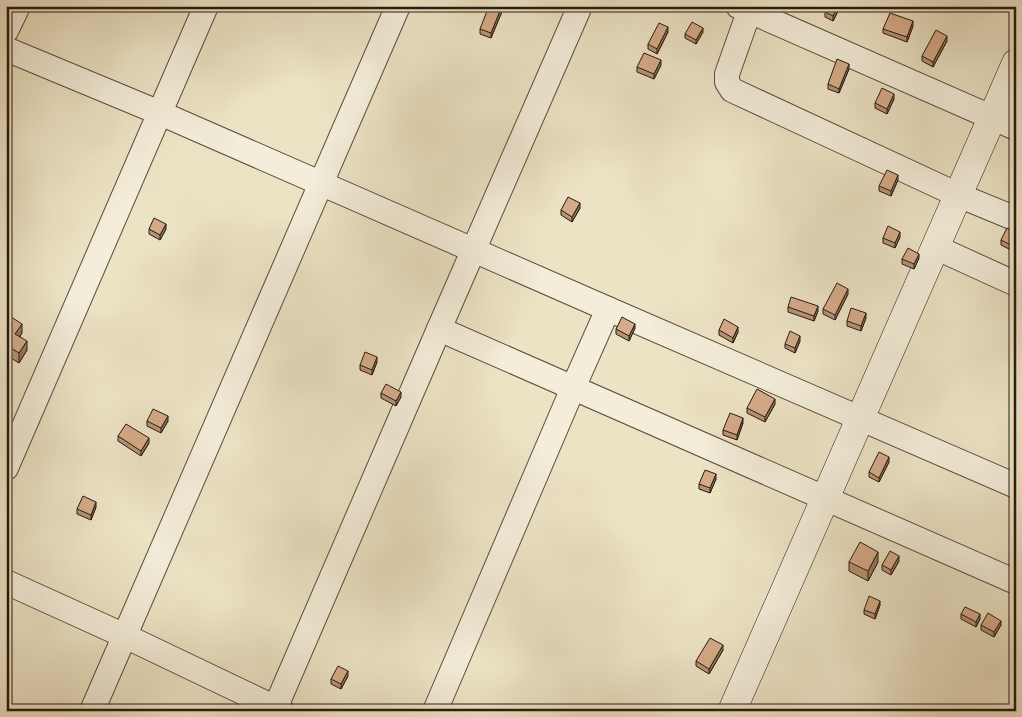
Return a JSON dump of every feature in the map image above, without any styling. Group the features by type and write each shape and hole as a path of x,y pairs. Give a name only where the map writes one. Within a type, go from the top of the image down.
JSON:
{"street":[{"path":"6,31 18,6"},
{"path":"6,468 206,6"},
{"path":"92,711 398,6"},
{"path":"6,582 125,636 277,710 473,250 580,6"},
{"path":"1004,123 746,8 727,74 727,82 732,90 958,195 1016,219"},
{"path":"6,48 160,113 608,310 1016,486"},
{"path":"732,711 958,195 1004,123 1016,63"},
{"path":"935,247 1016,284"},
{"path":"435,711 608,310"},
{"path":"439,329 1016,582"}],"building":[{"path":"489,6 502,6 491,33 480,29"},
{"path":"828,6 838,6 833,16 825,12"},
{"path":"890,13 913,21 907,37 883,29"},
{"path":"692,22 703,28 696,40 685,34"},
{"path":"659,23 668,27 657,49 648,44"},
{"path":"936,30 947,36 933,62 922,56"},
{"path":"644,53 661,60 654,74 637,67"},
{"path":"837,59 849,64 839,89 828,84"},
{"path":"882,88 894,94 887,109 875,103"},
{"path":"887,170 898,175 891,191 879,186"},
{"path":"568,197 580,203 572,217 561,210"},
{"path":"154,218 166,224 160,235 149,229"},
{"path":"888,226 900,232 895,243 883,238"},
{"path":"1007,228 1016,233 1011,245 1001,240"},
{"path":"908,248 919,254 914,264 902,259"},
{"path":"837,283 848,289 835,315 823,309"},
{"path":"791,297 818,306 814,316 788,307"},
{"path":"851,308 866,313 861,326 847,321"},
{"path":"8,315 22,324 15,334 27,341 19,353 6,345 6,318"},
{"path":"622,317 635,324 629,336 616,329"},
{"path":"724,319 738,327 733,338 719,330"},
{"path":"790,331 800,336 795,348 785,344"},
{"path":"365,352 377,357 372,370 360,365"},
{"path":"386,384 401,392 396,401 381,393"},
{"path":"757,389 775,399 765,417 747,408"},
{"path":"153,409 168,416 161,428 147,421"},
{"path":"730,413 743,418 737,435 723,430"},
{"path":"126,424 149,438 141,451 118,436"},
{"path":"879,452 889,457 879,478 869,472"},
{"path":"705,470 716,474 710,488 699,484"},
{"path":"83,496 96,502 91,515 77,509"},
{"path":"860,542 878,552 868,571 849,562"},
{"path":"890,551 899,556 891,570 882,565"},
{"path":"869,596 880,601 875,614 864,610"},
{"path":"965,607 980,614 976,622 961,614"},
{"path":"988,613 1001,621 994,632 981,625"},
{"path":"710,638 723,645 709,669 696,661"},
{"path":"338,666 348,671 341,684 331,679"}]}
